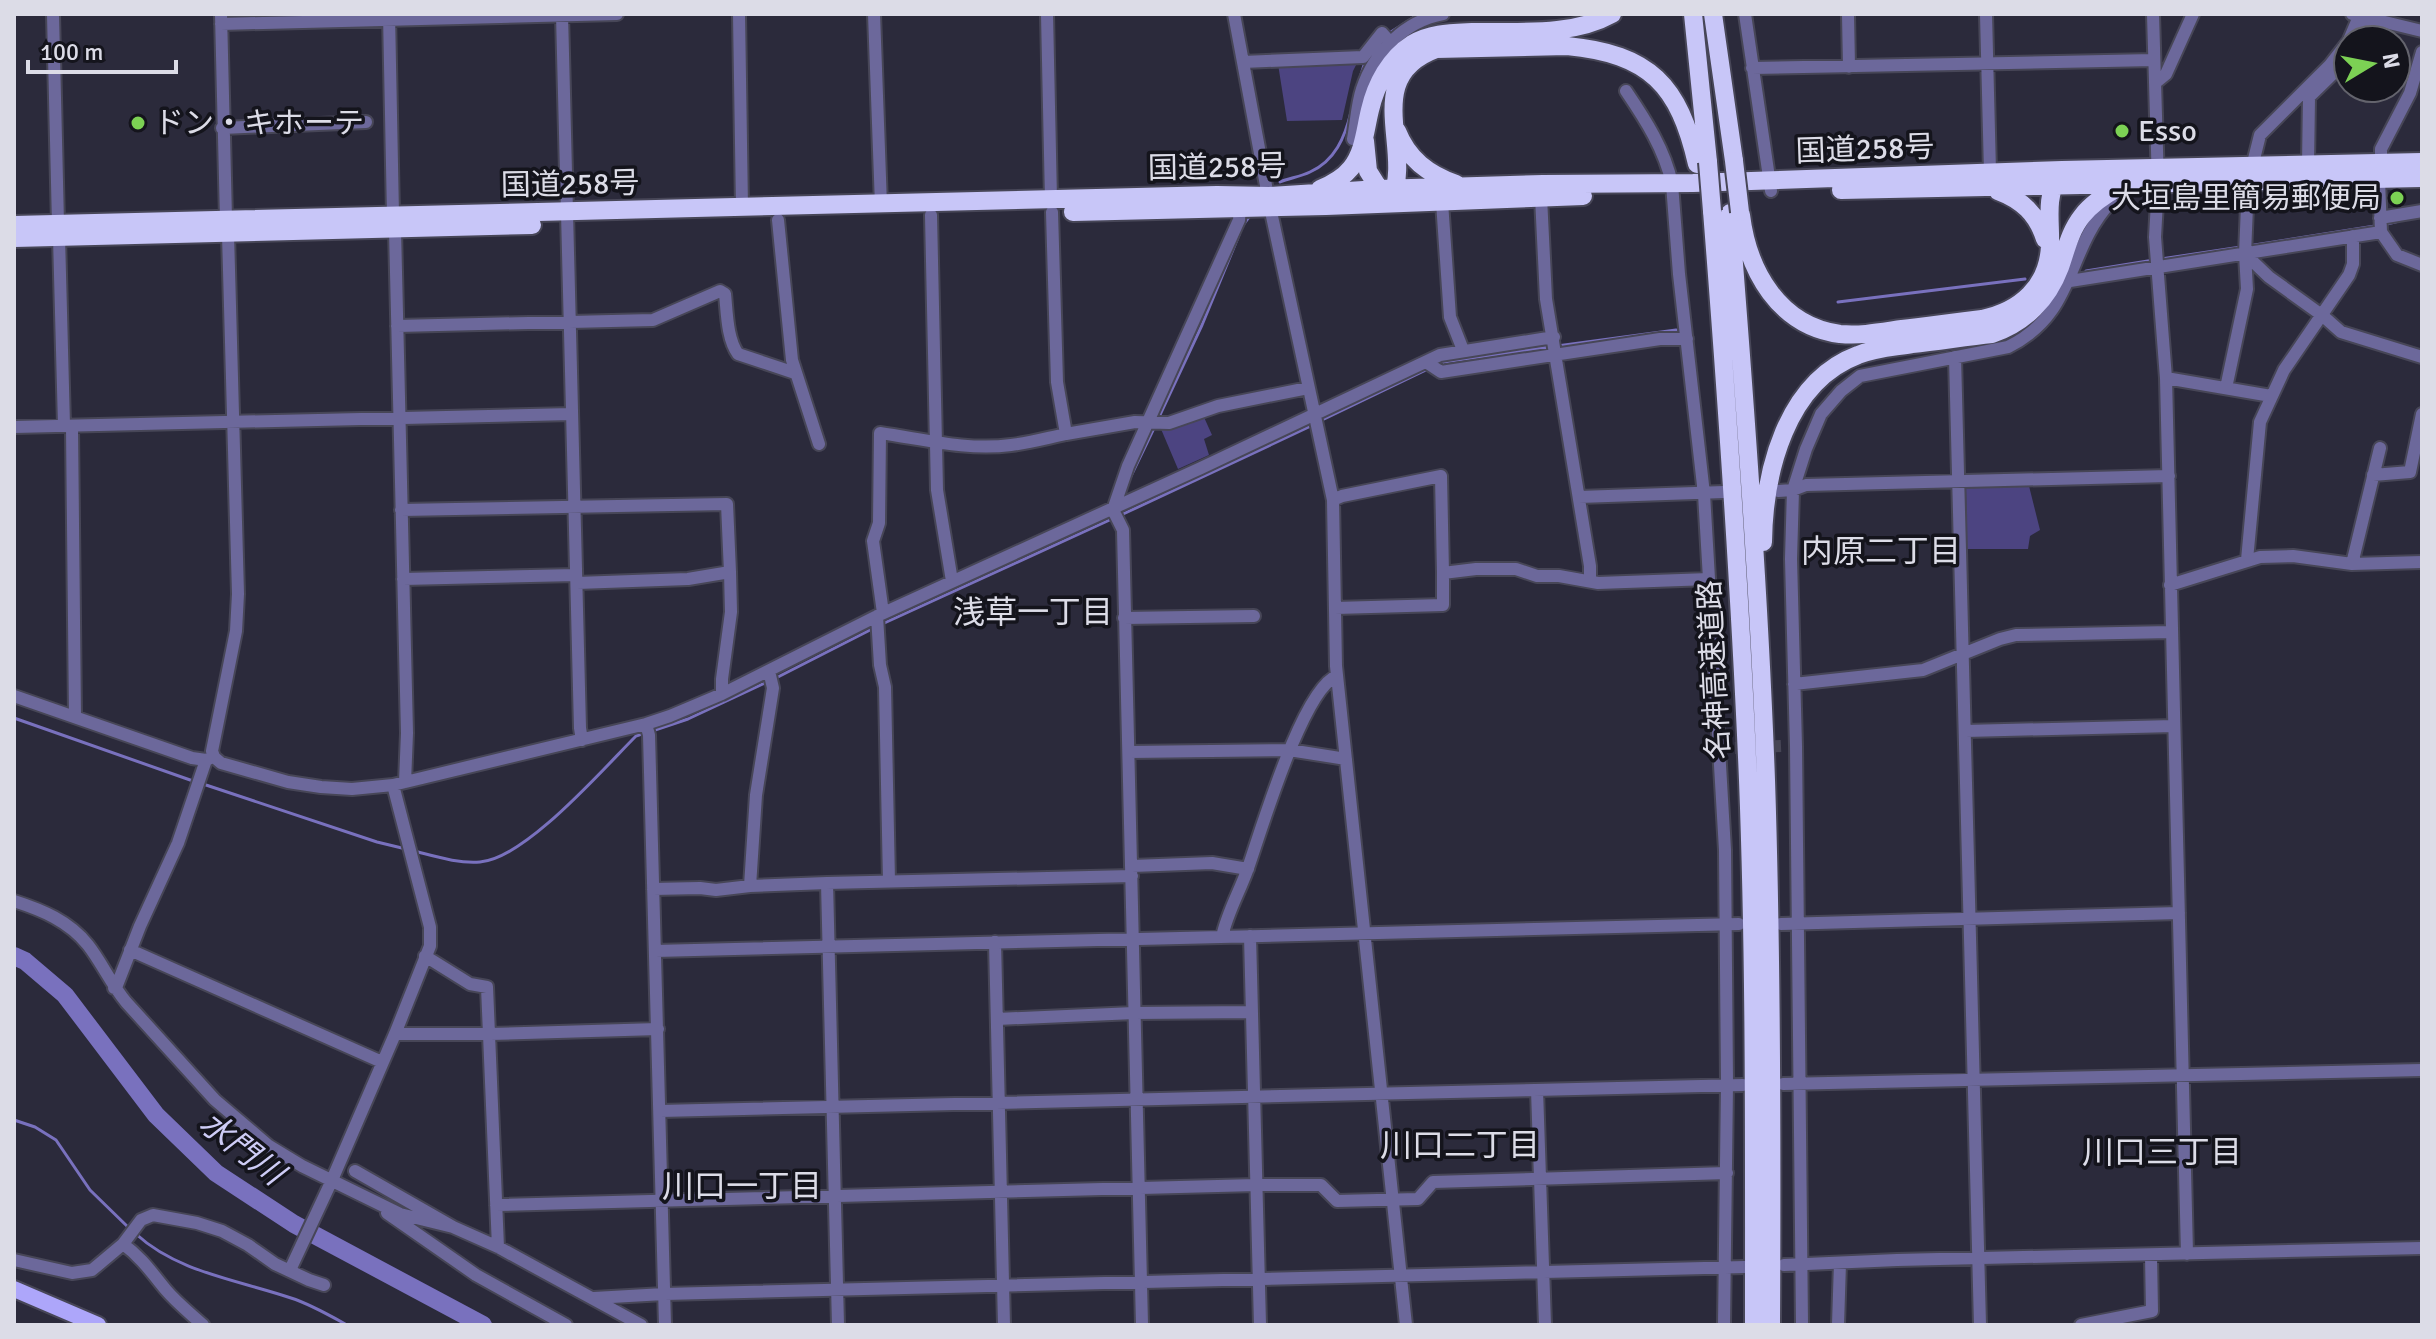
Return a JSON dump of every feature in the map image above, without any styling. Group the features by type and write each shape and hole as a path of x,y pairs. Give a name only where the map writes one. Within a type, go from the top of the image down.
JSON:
{"highway":[{"path":"1310,192 1333,183 1351,168 1357,159 1359,136 1380,80 1399,55 1422,39 1448,33 1562,29 1595,22 1612,14"},
{"name":"名神高速道路","path":"1693,14 1716,162 1743,375 1760,648 1773,1088 1771,1325"},
{"name":"名神高速道路","path":"1712,14 1716,162"},
{"path":"1389,194 1393,97 1401,77 1416,59 1436,49 1543,45 1588,48 1625,57 1661,83 1680,109 1688,127 1716,162 1721,212 1773,298 1811,325 1838,333 1868,334 1997,315 2010,311 2029,297 2042,278 2048,257 2050,197 2061,181"},
{"path":"1392,109 1400,138 1422,167 1445,180 1474,187"},
{"path":"1359,136 1371,178 1389,194"},
{"name":"国道258号","path":"2061,181 2380,171 2422,162"},
{"name":"国道258号","path":"2250,174 2308,165 2422,178"},
{"name":"国道258号","path":"568,218 778,220 931,215 1217,195 1269,202 1474,187 1673,188 1989,180 2123,185 2158,177"},
{"path":"1989,180 2032,212 2044,236 2048,257"},
{"path":"2061,181 2073,210 2071,236"},
{"path":"1769,899 1771,830 1763,536 1773,466 1787,425 1817,380 1846,360 1875,350 1992,334 2021,321 2054,281 2071,236 2089,208 2123,185"},
{"name":"国道258号","path":"14,225 59,230 394,223 881,205 1240,208 1310,192 1389,194 1442,202 1673,188"},
{"name":"名神高速道路","path":"1721,212 1715,311 1725,376 1749,812 1754,1040 1754,1325"},
{"name":"国道258号","path":"14,238 59,230"}],"main road":[{"path":"14,1289 98,1325"}],"street":[{"path":"53,14 75,717"},
{"path":"114,988 178,843 208,761 236,631 238,594 221,19 617,14"},
{"path":"739,14 742,208"},
{"path":"874,14 881,205"},
{"path":"1047,14 1057,382 1066,434"},
{"path":"1234,14 1269,202 1333,500 1337,676 1406,1325"},
{"path":"1359,136 1361,90 1372,66 1390,42 1413,24 1443,14"},
{"path":"1745,14 1770,186"},
{"path":"1848,14 1849,67"},
{"path":"1986,14 1989,180"},
{"path":"2153,14 2158,177 2155,237 2166,378 2187,1254"},
{"path":"2155,83 2166,74 2193,14"},
{"path":"562,15 582,740"},
{"path":"2360,16 2422,31"},
{"path":"290,1270 395,1034 430,946 430,927 407,840 399,783 407,733 390,17"},
{"path":"1243,62 1363,57 1382,33 1390,42"},
{"path":"2422,52 2410,93 2381,149 2380,171 2381,225 2397,255 2422,265"},
{"path":"1752,68 2154,60"},
{"path":"2226,388 2247,289 2245,249 2250,174 2260,135 2332,62"},
{"path":"2308,165 2309,97 2332,75"},
{"path":"1626,91 1647,122 1670,172 1704,494 1725,850 1727,1173 1724,1325"},
{"path":"222,128 366,122"},
{"path":"1541,197 1546,299 1590,581"},
{"path":"1442,202 1450,317 1463,350"},
{"path":"1802,1325 1791,559 1793,490 1821,414 1841,391 1860,376 2008,347 2024,339 2054,310 2070,281 2078,252 2102,211 2111,202"},
{"path":"1142,1325 1123,530 1115,514 1128,466 1154,423 1239,220 1240,208"},
{"path":"2070,281 2245,249 2353,236 2422,211"},
{"path":"931,215 937,490 952,581"},
{"path":"778,220 795,373 804,391 819,444"},
{"path":"2247,560 2260,422 2284,370 2349,275 2353,264 2353,236"},
{"path":"2245,249 2269,277 2341,332 2422,357"},
{"path":"397,326 653,320 720,291 725,294 734,349 738,354 795,373"},
{"path":"14,696 192,758 288,782 352,789 399,783 582,740 647,729 722,694 770,677 952,581 1115,514 1315,420 1430,365 1440,355 1463,350 1687,339"},
{"path":"1430,365 1441,372 1555,346"},
{"path":"1955,357 1980,1325"},
{"path":"2166,378 2271,396"},
{"path":"889,881 885,687 880,665 880,620 873,541 879,523 880,433 971,446 1010,445 1135,422 1154,423 1308,388"},
{"path":"14,427 572,414"},
{"path":"2373,475 2410,472 2422,414"},
{"path":"2352,564 2380,448"},
{"path":"1333,500 1441,476 1443,605 1335,608"},
{"path":"1778,491 1806,485 2169,476"},
{"path":"1579,497 1724,492"},
{"path":"401,510 727,504 731,612 722,694"},
{"path":"2170,585 2247,560 2293,556 2352,564 2422,562"},
{"path":"1443,573 1516,569 1537,576 1598,583 1709,579"},
{"path":"403,579 688,579 730,572"},
{"path":"1124,618 1254,616"},
{"path":"1794,684 1923,670 2016,635 2171,632"},
{"path":"1222,937 1289,750 1318,693 1329,679 1337,676"},
{"path":"750,886 756,795 770,677"},
{"path":"1965,731 2174,726"},
{"path":"647,729 665,1325"},
{"path":"1781,746 1796,746"},
{"path":"1719,749 1735,748"},
{"path":"1129,752 1289,750 1346,759"},
{"path":"653,889 716,890 750,886 1132,871 1212,863 1248,869"},
{"path":"827,883 838,1325"},
{"path":"14,901 51,915 72,928 88,946 114,988 215,1100 253,1134 330,1184 400,1214 453,1227"},
{"path":"1781,924 2179,913"},
{"path":"655,951 1739,924"},
{"path":"1250,936 1260,1325"},
{"path":"995,942 1004,1325"},
{"path":"130,950 382,1062"},
{"path":"425,956 470,984 487,987 498,1247"},
{"path":"997,1019 1252,1012"},
{"path":"395,1034 658,1029"},
{"path":"1783,1084 2422,1070"},
{"path":"660,1111 1743,1085"},
{"path":"1537,1090 1545,1325"},
{"path":"355,1171 453,1227 498,1247 641,1325"},
{"path":"496,1205 1256,1185 1321,1185 1337,1201 1394,1201 1418,1199 1433,1182 1727,1173"},
{"path":"373,1200 376,1206 476,1275 566,1325"},
{"path":"14,1260 72,1273 92,1270 124,1242 141,1220 153,1215 222,1231 275,1264 324,1285"},
{"path":"124,1242 154,1273 166,1291 203,1325"},
{"path":"1784,1265 2422,1248"},
{"path":"2081,1325 2152,1311 2151,1255"},
{"path":"1838,1325 1840,1263"},
{"path":"594,1298 1745,1267"}],"shaded area":[{"path":"1358,61 1342,120 1287,121 1278,64"},
{"path":"1203,415 1212,435 1204,439 1209,455 1178,469 1161,429"},
{"path":"1966,486 2029,486 2040,530 2030,536 2028,549 1967,549"}],"waterway":[{"path":"1391,32 1419,14"},
{"path":"1354,97 1365,62"},
{"path":"1280,182 1306,174 1326,162 1342,139 1351,112"},
{"path":"1243,225 1249,217"},
{"path":"2383,225 2399,221"},
{"path":"2248,246 2375,226"},
{"path":"1158,419 1239,235"},
{"path":"2161,259 2241,247"},
{"path":"2086,271 2154,260"},
{"path":"1838,302 2025,279"},
{"path":"1557,346 1676,330"},
{"path":"1439,364 1549,347"},
{"path":"1320,421 1428,369"},
{"path":"1121,515 1313,425"},
{"path":"1129,480 1155,426"},
{"path":"880,625 1114,518"},
{"path":"774,679 874,628"},
{"path":"652,731 688,719 767,682"},
{"path":"14,718 193,781"},
{"path":"414,851 464,862 498,857 540,830 636,736 645,733"},
{"path":"200,783 406,849"},
{"name":"水門川","path":"14,956 25,961 65,995 156,1115 216,1173 294,1224 483,1325"},
{"path":"14,1120 35,1127 56,1140 90,1190 130,1229"},
{"path":"136,1234 170,1258 209,1274 298,1300 347,1325"}],"tunnel":[{"path":"1735,748 1781,746"}],"place":[{"name":"ドン・キホーテ","path":"138,123"},
{"name":"Esso","path":"2122,131"},
{"name":"大垣島里簡易郵便局","path":"2397,198"}],"district":[{"name":"内原二丁目","path":"1881,551"},
{"name":"浅草一丁目","path":"1033,612"},
{"name":"川口二丁目","path":"1460,1145"},
{"name":"川口三丁目","path":"2162,1152"},
{"name":"川口一丁目","path":"742,1186"}]}
